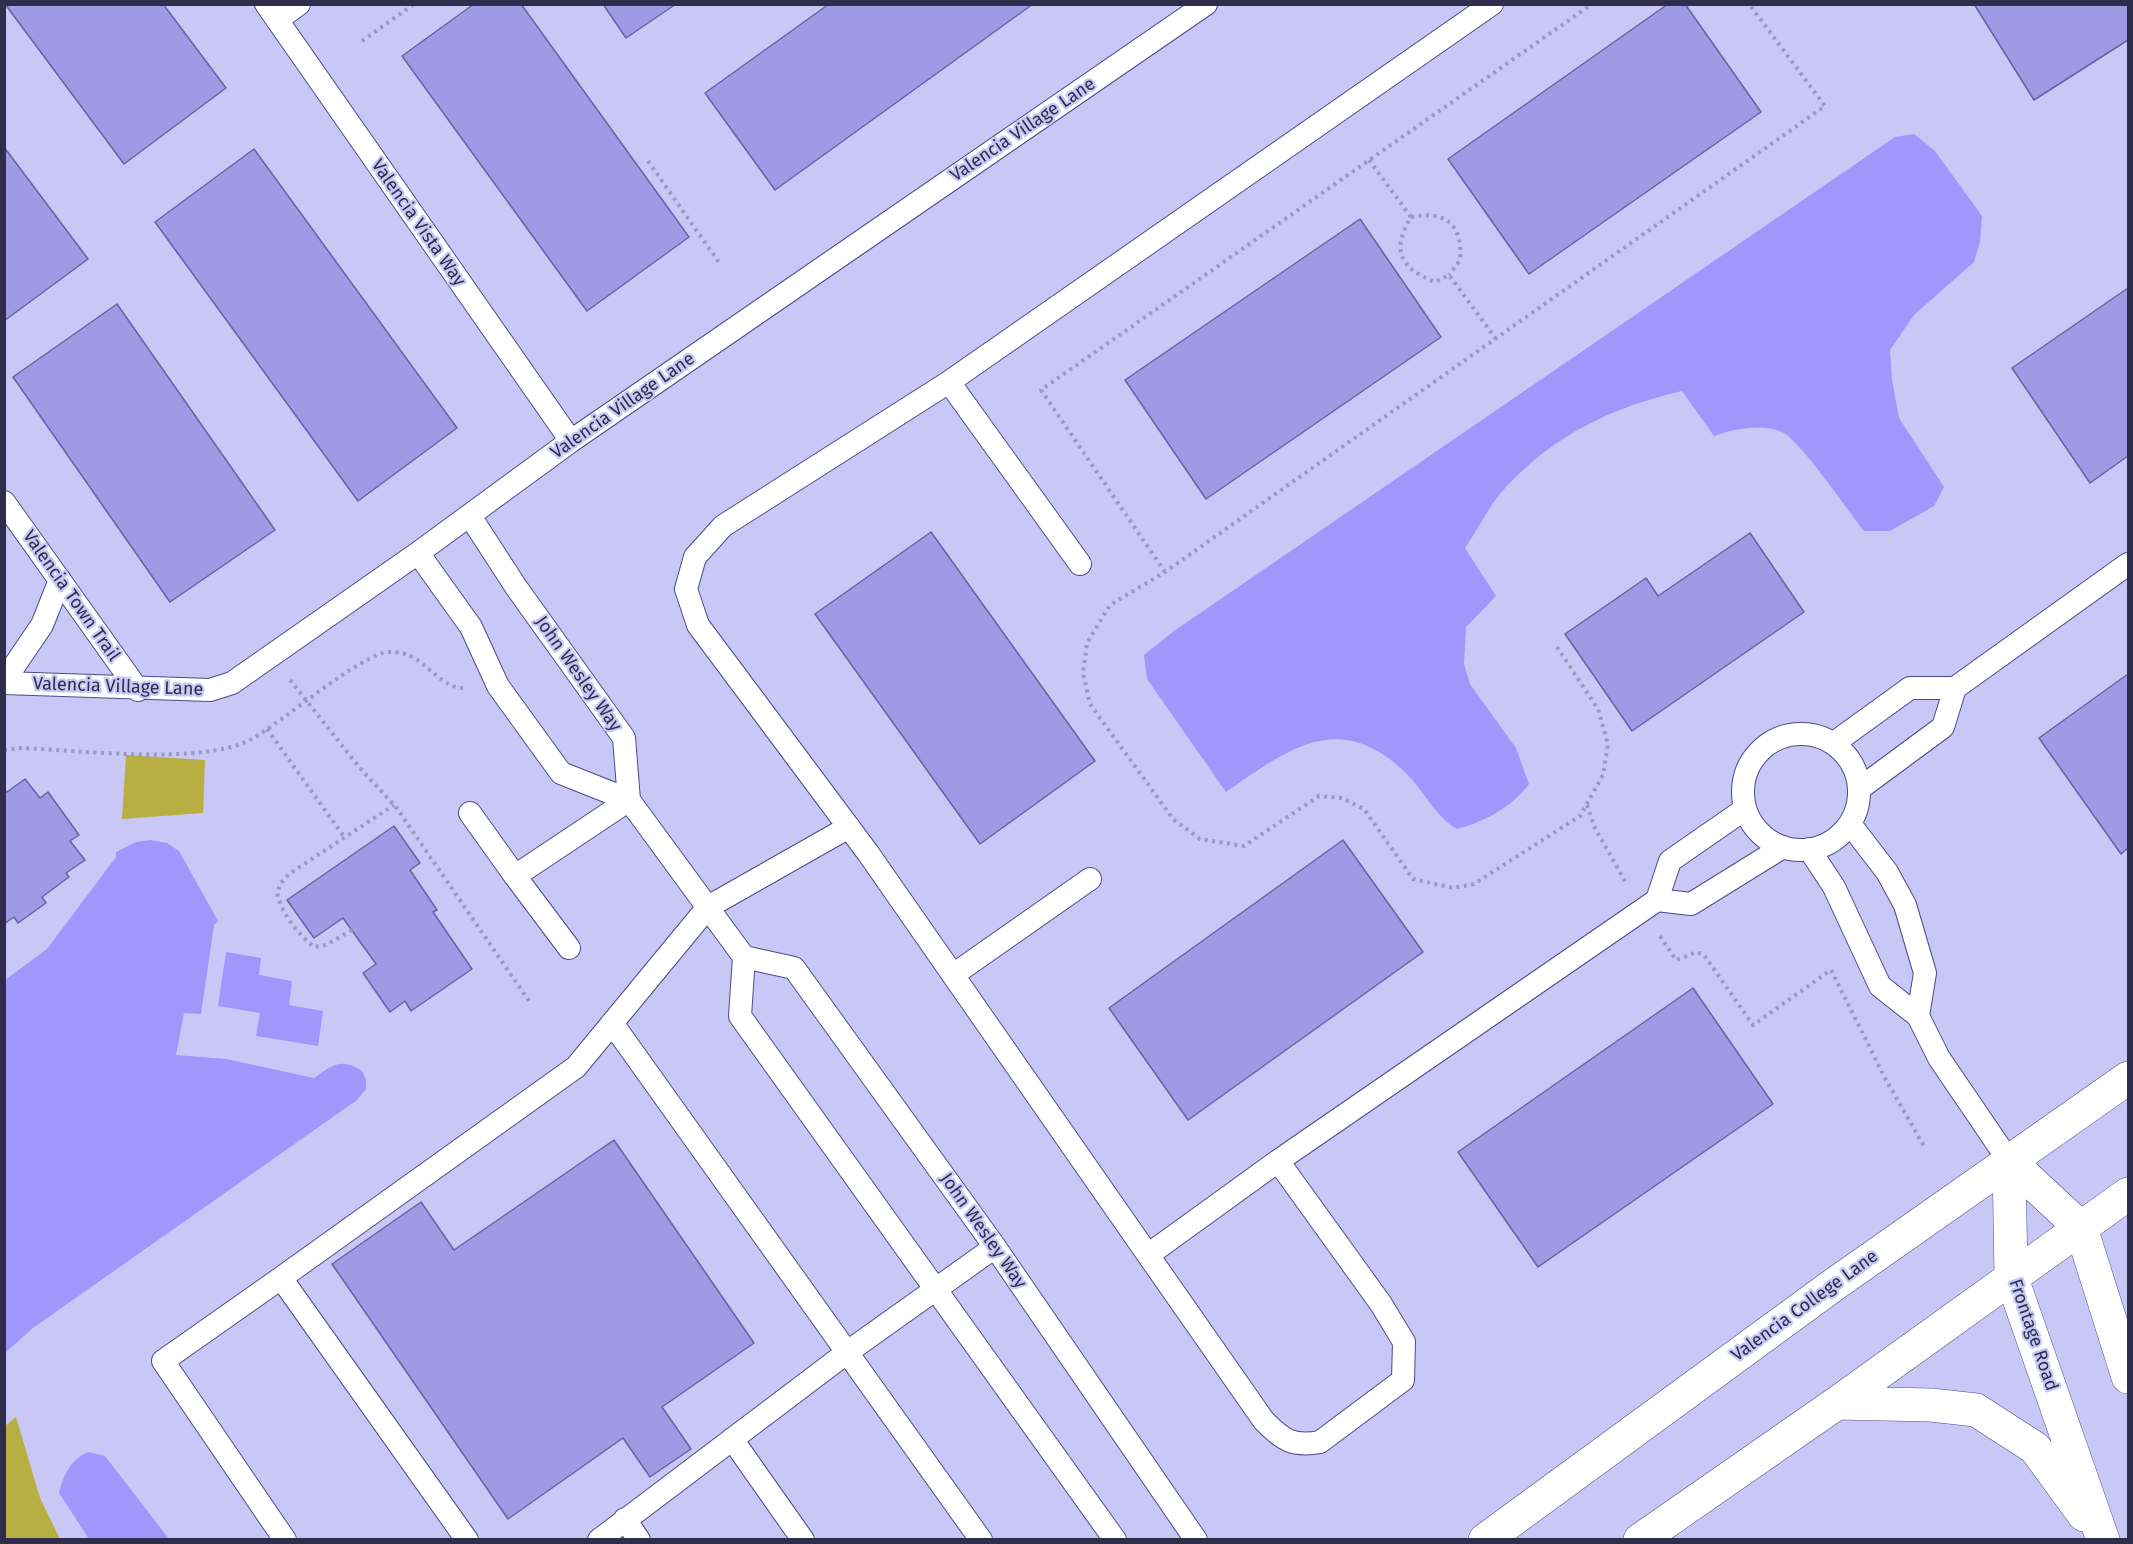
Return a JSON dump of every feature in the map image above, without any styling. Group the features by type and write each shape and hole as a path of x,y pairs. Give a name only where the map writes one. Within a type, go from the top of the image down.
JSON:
{"street":[{"name":"Valencia College Lane","path":"1485,1539 2009,1161 2128,1078"},
{"path":"2009,1161 2081,1228 2128,1377"},
{"name":"Frontage Road","path":"2009,1161 2011,1276 2102,1539"},
{"path":"1640,1539 1837,1403 2128,1194"},
{"path":"1837,1403 1931,1405 1976,1410 2035,1448 2102,1539"}],"lane":[{"path":"272,12 299,4"},
{"name":"Valencia Village Lane","path":"4,682 138,690 210,690 232,683 418,554 571,441 1206,4"},
{"path":"1278,1161 1381,1304 1404,1342 1403,1380 1320,1442 1304,1445 1282,1439 1264,1421 849,827 698,625 686,589 695,557 723,526 949,382 1492,4"},
{"name":"Valencia Vista Way","path":"272,12 571,441"},
{"path":"949,382 1080,564"},
{"name":"Valencia Town Trail","path":"4,502 138,690"},
{"name":"John Wesley Way","path":"470,516 516,587 624,738 629,800"},
{"path":"418,554 471,627 498,686 561,773 629,800 744,957 740,1016 1114,1539"},
{"path":"1834,743 1910,688 1955,688 2128,564"},
{"path":"4,682 42,625 60,580"},
{"path":"1860,789 1943,727 1955,688"},
{"path":"1800,733 1818,736 1834,743 1847,755 1856,771 1860,789 1858,807 1850,824 1839,837 1809,849 1783,847 1763,837 1753,825 1745,809 1743,791 1745,774 1754,757 1766,745 1782,736 1800,733"},
{"path":"515,876 629,800"},
{"path":"1148,1255 1278,1161 1657,900 1670,861 1745,809"},
{"path":"470,813 569,948"},
{"path":"1850,824 1887,872 1905,904 1925,973 1918,1016"},
{"path":"285,1539 163,1361 576,1067 708,907 849,827"},
{"path":"1657,900 1691,904 1783,847"},
{"path":"1809,849 1834,887 1880,986 1918,1016 1939,1058 2009,1161"},
{"path":"953,975 1090,879"},
{"name":"John Wesley Way","path":"744,957 794,968 995,1247 1196,1539"},
{"path":"612,1023 849,1351 981,1539"},
{"path":"599,1539 849,1351 995,1247"},
{"path":"281,1278 467,1539"},
{"path":"732,1439 802,1539"},
{"path":"625,1520 639,1539"}],"path":[{"path":"362,40 414,4"},
{"path":"1165,572 1041,390 1592,4"},
{"path":"1557,647 1598,709 1608,744 1603,775 1580,816 1474,884 1453,888 1413,879 1364,809 1342,798 1319,796 1244,846 1200,839 1173,819 1090,704 1083,673 1088,643 1110,605 1165,572 1825,106 1749,4"},
{"path":"1369,160 1411,217"},
{"path":"648,161 720,264"},
{"path":"1428,213 1436,215 1449,220 1459,234 1462,246 1460,260 1449,274 1435,282 1416,274 1402,260 1400,247 1404,229 1411,217 1428,213"},
{"path":"1449,274 1496,339"},
{"path":"4,750 22,747 185,754 219,750 251,740 367,659 392,651 424,663 441,682 455,688 472,689"},
{"path":"271,655 359,767 394,805 529,1001"},
{"path":"267,729 345,838"},
{"path":"1587,804 1600,839 1631,891"},
{"path":"352,930 326,945 314,946 303,938 284,911 277,893 281,883 289,874 394,805"},
{"path":"1656,931 1676,960 1697,952 1704,956 1753,1025 1831,970 1886,1080 1924,1146"}],"shaded area":[{"path":"1914,134 1935,151 1982,216 1980,242 1974,262 1914,315 1890,350 1892,380 1899,418 1944,487 1934,506 1890,531 1864,531 1812,462 1782,432 1757,427 1714,436 1682,391 1609,415 1565,437 1525,468 1494,501 1465,548 1496,596 1466,627 1464,664 1470,684 1516,748 1529,784 1514,800 1497,812 1457,829 1436,811 1408,775 1383,755 1360,743 1337,739 1315,742 1294,750 1272,761 1226,792 1147,679 1144,655 1174,631 1895,137"},
{"path":"126,755 205,760 203,813 122,819"},
{"path":"150,840 167,843 179,851 218,921 214,925 201,1014 184,1013 176,1055 226,1059 314,1078 332,1066 348,1064 362,1071 366,1080 366,1089 357,1100 33,1328 5,1353 5,980 47,949 116,857 116,852 136,842"},
{"path":"226,952 261,958 259,975 292,981 289,1005 323,1011 318,1046 256,1036 260,1013 218,1006"},
{"path":"16,1417 40,1498 60,1539 5,1539 5,1426"},
{"path":"88,1452 105,1456 169,1539 89,1539 59,1493 69,1469 77,1459"}],"building":[{"path":"5,4 163,4 226,88 124,164"},
{"path":"474,4 521,4 689,237 587,311 402,56"},
{"path":"603,4 676,4 626,38"},
{"path":"829,4 1033,4 775,190 705,93"},
{"path":"1668,4 1685,4 1761,112 1529,274 1448,159"},
{"path":"1974,4 2128,4 2128,40 2034,100"},
{"path":"4,147 88,259 4,321"},
{"path":"254,149 457,428 358,501 155,222"},
{"path":"1360,219 1441,337 1206,499 1125,380"},
{"path":"2128,288 2128,456 2090,483 2012,368"},
{"path":"117,304 275,530 170,602 13,377"},
{"path":"931,532 1095,761 980,844 815,614"},
{"path":"1750,533 1804,612 1632,731 1565,634 1646,578 1658,596"},
{"path":"2128,674 2128,848 2121,854 2039,738"},
{"path":"25,779 40,798 48,792 79,835 70,841 85,860 66,873 69,877 42,897 46,903 18,923 14,917 4,924 4,789 7,792"},
{"path":"394,826 420,863 410,870 437,910 433,912 472,969 411,1011 405,1001 390,1012 363,973 376,964 343,918 314,938 287,900"},
{"path":"1343,840 1423,952 1188,1120 1109,1008"},
{"path":"1693,988 1773,1104 1538,1267 1458,1152"},
{"path":"614,1140 754,1343 662,1407 691,1449 650,1477 623,1438 508,1519 332,1264 421,1202 454,1250"}]}
